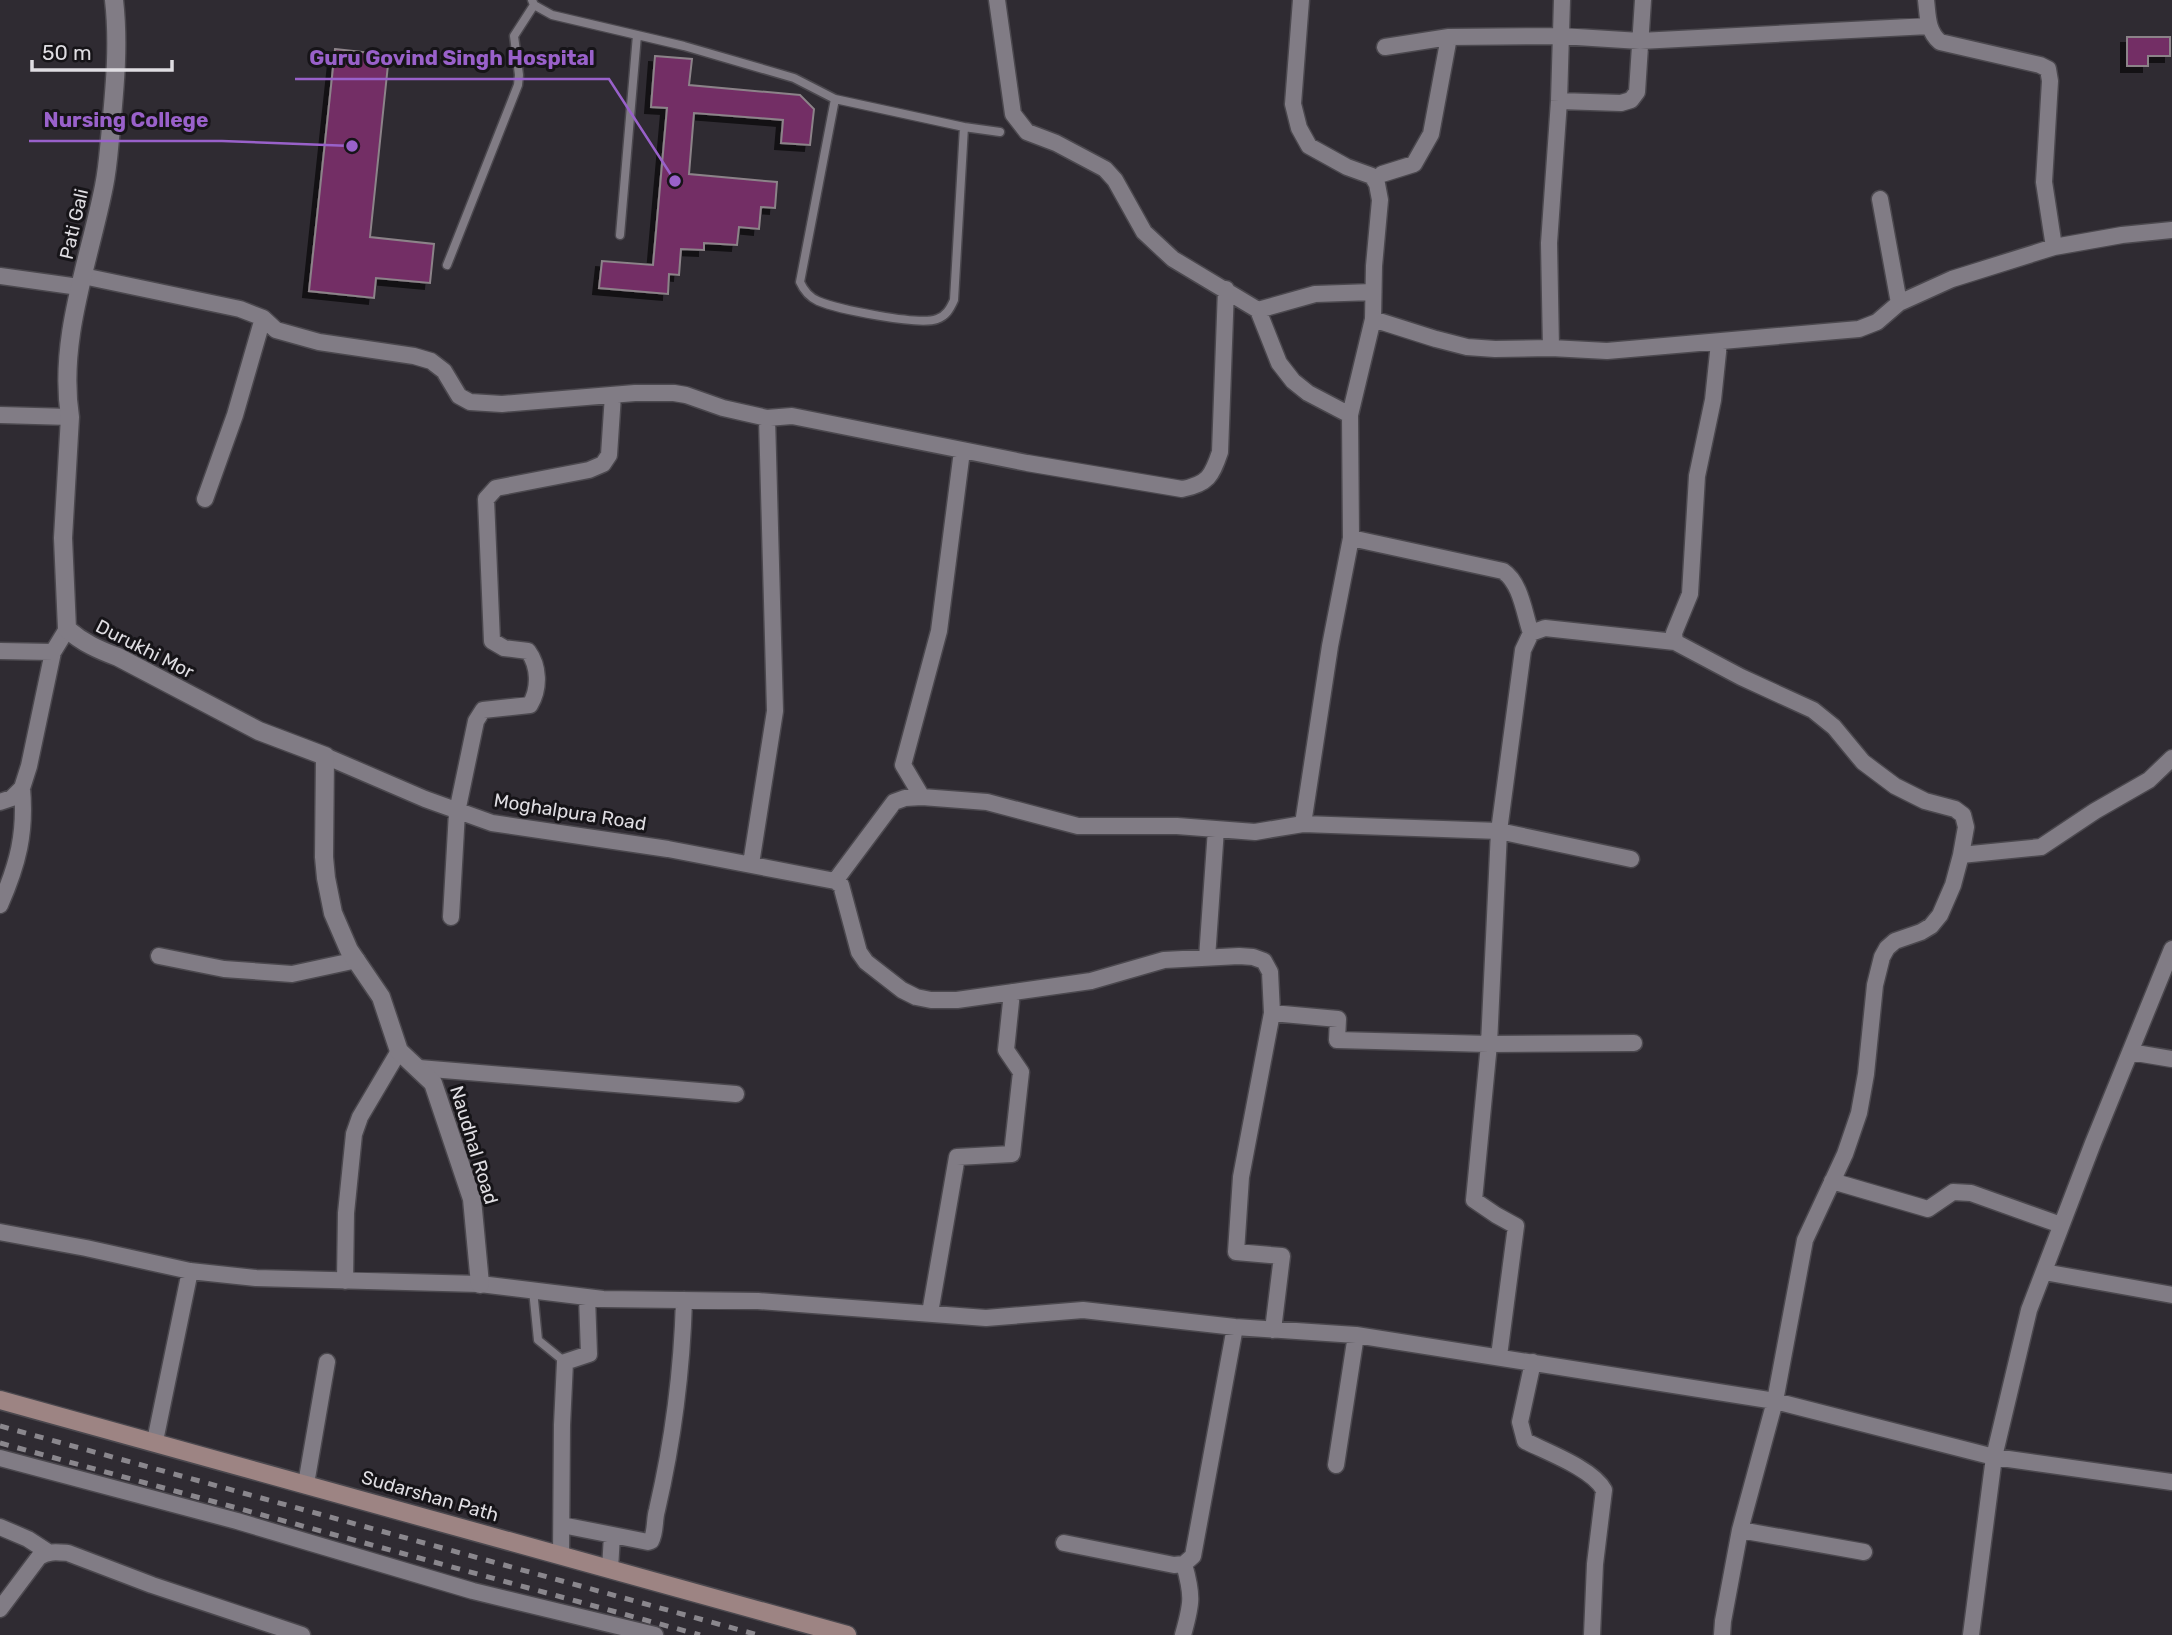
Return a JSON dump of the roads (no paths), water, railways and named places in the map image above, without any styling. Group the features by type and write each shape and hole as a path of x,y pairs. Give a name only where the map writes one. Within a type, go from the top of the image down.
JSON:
{"main road":[{"name":"Sudarshan Path","path":"0,1400 847,1635"}],"street":[{"name":"Pati Gali","path":"69,457 69,358 81,281 105,184 117,57 114,0"},
{"path":"997,0 1013,114 1019,124 1027,132 1056,143 1105,169 1115,180 1144,232 1173,259 1258,310 1264,319 1279,363 1293,381 1308,393 1350,415"},
{"path":"1301,0 1293,104 1299,128 1309,146 1346,167 1372,176 1377,184 1380,200 1373,319 1350,415 1351,538 1330,646 1303,824"},
{"path":"1551,348 1549,243 1559,100 1562,0"},
{"path":"1559,100 1621,103 1632,100 1637,92 1643,0"},
{"path":"1926,0 1929,26 1933,37 1940,42 2048,69 2050,81 2044,182 2054,247"},
{"path":"1385,47 1449,37 1561,36 1640,41 1929,26"},
{"path":"1382,174 1414,164 1431,134 1449,37"},
{"path":"1880,199 1899,303"},
{"path":"1373,319 1436,339 1495,349 1608,351 1859,329 1877,321 1899,303 1952,279 2054,247 2122,235 2172,230"},
{"path":"0,276 81,281 240,309 263,318 276,330 319,342 431,361 444,371 459,396 470,402 502,404 635,393 686,395 723,408 767,418 792,416 962,451 1182,488 1208,480 1220,452 1226,289"},
{"path":"1258,310 1315,294 1373,292"},
{"path":"205,499 235,415 263,318"},
{"path":"1675,642 1674,633 1690,594 1697,476 1713,400 1719,343"},
{"path":"451,917 457,812 476,721 484,709 530,705 536,695 536,662 528,651 504,648 492,641 486,499 496,488 589,470 603,464 609,455 612,395"},
{"path":"0,415 70,417"},
{"path":"751,864 775,711 767,418"},
{"path":"922,797 903,765 939,631 962,451"},
{"name":"Durukhi Mor","path":"69,457 63,538 67,629 94,648 118,657 259,731 326,756"},
{"path":"1351,538 1503,571 1511,576 1531,633 1523,650 1499,831 1489,1044 1475,1200 1516,1226 1499,1356"},
{"path":"1531,633 1545,628 1675,642 1741,677 1813,710 1834,727 1863,762 1895,786 1925,801 1955,809 1963,815 1966,827 1953,885 1940,915 1922,932 1895,941 1882,957 1875,985 1860,1113 1845,1154 1805,1240 1775,1401 1741,1530 1722,1635"},
{"path":"0,905 20,850 24,813 22,788 53,652 67,629"},
{"path":"0,651 53,652"},
{"path":"326,756 326,878 333,913 349,950 381,997 399,1051 360,1117 354,1134 346,1213 345,1281"},
{"name":"Moghalpura Road","path":"326,756 457,812 492,823 668,849 835,881"},
{"path":"1961,855 2041,847 2095,811 2149,780 2172,758"},
{"path":"0,802 12,797 22,788"},
{"path":"1273,1330 1282,1256 1236,1252 1241,1177 1272,1013 1270,972 1264,961 1239,956 1164,960 1091,981 957,1000 916,997 902,990 866,962 859,952 846,898 841,885 835,881 894,802 922,797 987,802 1078,826 1177,826 1255,832 1303,824 1499,831 1631,859"},
{"path":"1207,958 1216,829"},
{"path":"1972,1635 1994,1457 2029,1310 2172,949"},
{"path":"159,956 224,969 292,974 357,960"},
{"path":"930,1314 957,1157 1012,1154 1021,1072 1006,1051 1012,992"},
{"path":"1272,1013 1338,1019 1337,1040 1489,1044 1634,1043"},
{"name":"Naudhal Road","path":"399,1051 433,1083 472,1199 480,1284"},
{"path":"2130,1052 2172,1059"},
{"path":"419,1068 736,1094"},
{"path":"1832,1181 1928,1209 1953,1192 1971,1193 2062,1225"},
{"path":"0,1232 190,1271 256,1278 480,1284 587,1297 758,1301 986,1318 1083,1310 1235,1327 1356,1335 1775,1401 1994,1457 2172,1482"},
{"path":"155,1441 190,1271"},
{"path":"2044,1272 2172,1295"},
{"path":"561,1555 565,1362 589,1354 587,1297"},
{"path":"562,1525 648,1542 654,1537 655,1518 668,1464 682,1356 684,1300"},
{"path":"1064,1543 1174,1565 1184,1564 1193,1556 1235,1327"},
{"path":"1336,1465 1356,1335"},
{"path":"306,1484 327,1362"},
{"path":"1533,1362 1520,1422 1525,1441 1576,1466 1601,1484 1604,1490 1595,1564 1592,1635"},
{"path":"0,1458 237,1521 473,1591 655,1635"},
{"path":"0,1527 28,1539 48,1552 68,1553 152,1585 302,1635"},
{"path":"1741,1530 1864,1552"},
{"path":"610,1569 612,1535"},
{"path":"0,1609 39,1557 48,1552"},
{"path":"1183,1635 1192,1605 1184,1564"}],"lane":[{"path":"447,265 518,85 520,75 514,36 533,3 552,15 684,46 794,78 835,99 964,127 1000,132"},
{"path":"620,235 637,35"},
{"path":"835,99 800,282 805,293 819,302 899,320 924,323 940,319 950,310 954,300 964,127"},
{"path":"533,1290 538,1340 565,1362"}],"railway":[{"path":"0,1426 758,1635"},
{"path":"0,1443 700,1635"}],"place":[{"name":"Nursing College","path":"352,146"},
{"name":"Guru Govind Singh Hospital","path":"675,181"}]}
